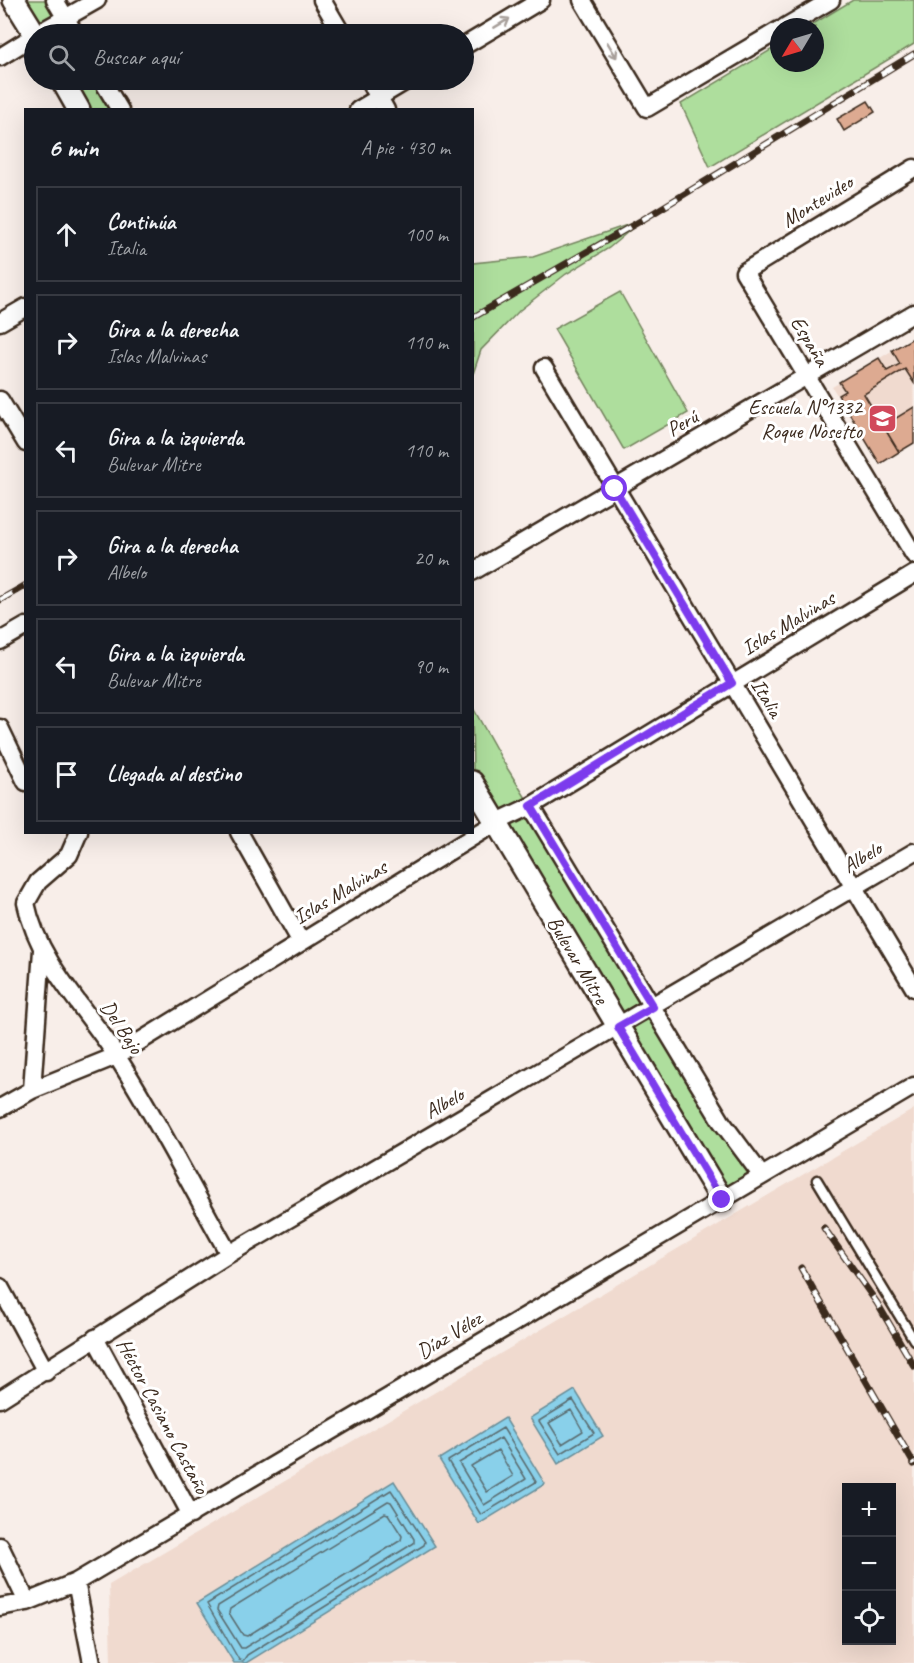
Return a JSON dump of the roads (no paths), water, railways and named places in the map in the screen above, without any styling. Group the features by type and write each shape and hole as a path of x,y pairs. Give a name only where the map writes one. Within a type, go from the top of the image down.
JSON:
{"street":[{"path":"14,0 28,24"},
{"path":"55,0 69,24"},
{"path":"56,24 98,0"},
{"path":"322,0 336,24"},
{"path":"474,40 541,0"},
{"path":"582,0 646,108 770,35"},
{"path":"800,18 831,0"},
{"path":"0,57 24,42"},
{"path":"68,90 79,108"},
{"path":"108,90 119,108"},
{"path":"375,90 383,103"},
{"path":"365,108 383,103 397,90"},
{"name":"Montevideo","path":"744,272 914,168"},
{"name":"España","path":"744,272 914,555"},
{"path":"0,322 24,308"},
{"name":"Perú","path":"474,571 914,313"},
{"name":"Italia","path":"544,368 914,988"},
{"path":"0,400 24,440"},
{"name":"Islas Malvinas","path":"0,1108 32,1090 116,1056 497,822 531,806 914,574"},
{"path":"0,641 24,627"},
{"path":"0,728 24,778"},
{"name":"Bulevar Mitre","path":"474,785 722,1200"},
{"name":"Bulevar Mitre","path":"531,806 721,1121 762,1176"},
{"name":"Del Bajo","path":"78,834 69,855 38,882 26,903 30,925 42,951 116,1056 229,1254"},
{"path":"240,834 301,942"},
{"name":"Albelo","path":"0,1399 229,1254 914,852"},
{"path":"32,1090 42,951"},
{"name":"Díaz Vélez","path":"0,1607 27,1602 76,1581 914,1086"},
{"path":"0,1287 46,1372"},
{"name":"Héctor Casiano Castaño","path":"95,1338 191,1515"},
{"path":"0,1546 27,1602"},
{"path":"76,1581 92,1663"}],"lane":[{"path":"817,1180 914,1340"}],"water":[{"path":"575,1390 603,1436 558,1464 530,1418"},
{"path":"505,1418 545,1484 479,1524 439,1459"},
{"path":"394,1481 435,1546 246,1663 234,1663 197,1603"}],"railway":[{"path":"474,317 642,220 914,54"},
{"path":"0,600 24,586"},
{"path":"824,1228 877,1303 914,1366"},
{"path":"801,1268 914,1464"}],"place":[{"name":"Escuela N°1332 Roque Nosetto","path":"883,419"}]}
